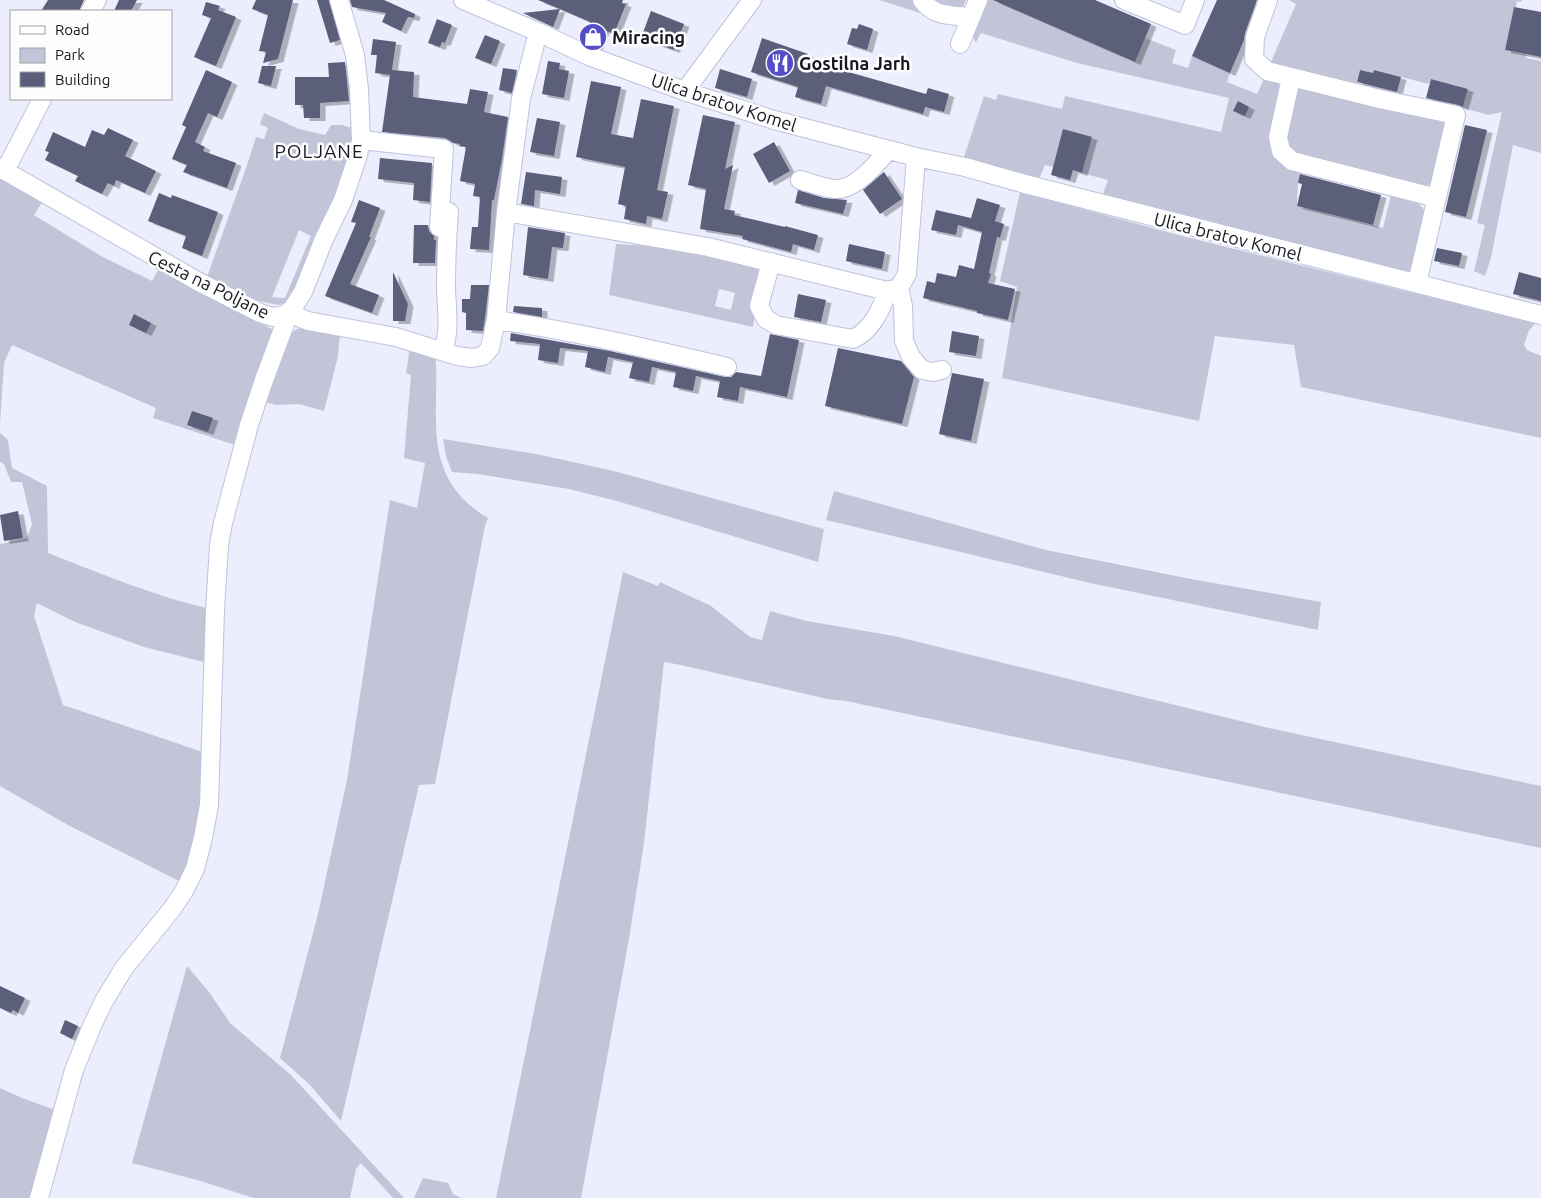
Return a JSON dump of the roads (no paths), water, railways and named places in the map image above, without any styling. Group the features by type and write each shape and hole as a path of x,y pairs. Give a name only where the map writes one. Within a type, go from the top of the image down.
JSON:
{"street":[{"name":"Cesta na Poljane","path":"2,169 151,256 260,313 279,317 289,313 303,292 324,239 343,200 361,140 359,90 355,55 339,0"},
{"name":"Ulica bratov Komel","path":"463,0 589,56 687,92 774,120 916,157 965,167 1025,184 1541,315"},
{"path":"687,92 690,84 752,0"},
{"path":"922,0 927,7 938,13 970,17"},
{"path":"960,44 978,0"},
{"path":"1124,0 1185,25 1195,0"},
{"path":"1268,0 1255,37 1254,59 1267,71 1384,100 1456,115 1417,284"},
{"path":"39,1198 74,1070 96,1018 124,968 172,909 184,891 194,869 203,838 209,805 216,610 222,523 264,380 289,313 308,321 396,337 457,356 472,358 483,356 492,343 496,320 506,212 521,99 538,32"},
{"path":"1291,78 1278,137 1281,151 1292,161 1437,198"},
{"path":"2,169 41,100"},
{"path":"361,140 444,149 439,227"},
{"path":"800,180 836,189 845,188 864,177 888,150"},
{"path":"771,262 759,306 766,319 776,325 853,339 861,336 893,289 907,274 916,157"},
{"path":"443,352 448,330 446,288 450,196"},
{"path":"506,212 708,247 893,289 903,306 904,341 911,357 922,370 933,372 942,370"},
{"path":"496,320 547,327 608,339 727,367"}],"place":[{"name":"Miracing","path":"593,37"},
{"name":"Gostilna Jarh","path":"780,63"}],"district":[{"name":"POLJANE","path":"319,151"}]}
